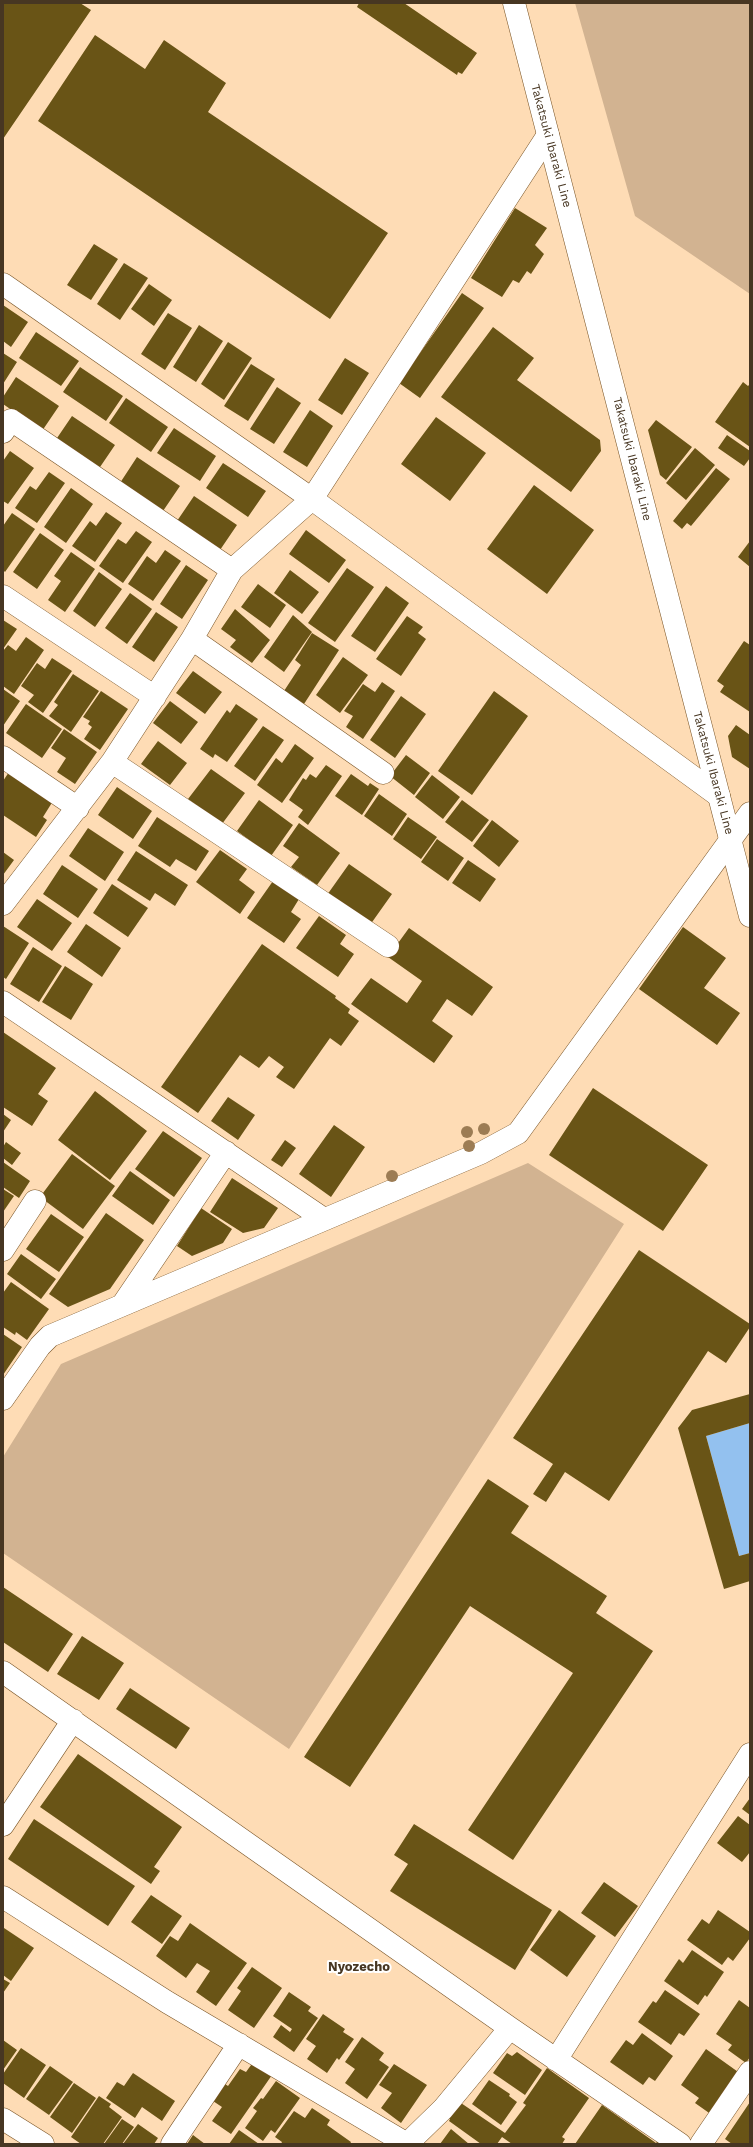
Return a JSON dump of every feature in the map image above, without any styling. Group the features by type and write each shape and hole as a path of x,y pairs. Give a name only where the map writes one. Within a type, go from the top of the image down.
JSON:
{"street":[{"name":"Takatsuki Ibaraki Line","path":"514,3 750,916"},
{"path":"3,904 112,762 192,639 232,570 312,499 548,135"},
{"path":"3,284 312,499 719,796"},
{"path":"3,432 11,420 232,570"},
{"path":"3,596 155,697"},
{"path":"192,639 383,773"},
{"path":"3,757 78,808"},
{"path":"112,762 388,946"},
{"path":"3,1399 40,1346 50,1336 481,1153 518,1133 749,817"},
{"path":"3,1002 324,1219"},
{"path":"123,1304 226,1152"},
{"path":"3,1250 35,1201"},
{"path":"3,1672 510,2028 680,2144"},
{"path":"3,1825 72,1720"},
{"path":"556,2060 750,1754"},
{"path":"3,1897 167,2002 407,2144 443,2109 510,2028"},
{"path":"172,2144 240,2044"},
{"path":"701,2144 750,2072"},
{"path":"3,2119 43,2144"}],"shaded area":[{"path":"575,3 750,3 750,294 635,216"},
{"path":"528,1163 624,1224 289,1749 3,1553 3,1457 61,1364"}],"water":[{"path":"750,1423 750,1553 739,1556 706,1436"}],"building":[{"path":"3,3 80,3 91,10 3,139"},
{"path":"359,3 404,3 477,53 462,74 458,72 457,75 357,7"},
{"path":"95,35 145,69 164,40 226,83 208,112 388,233 330,319 38,121"},
{"path":"515,208 547,228 535,245 544,254 531,274 527,271 519,283 513,280 502,297 471,278"},
{"path":"94,244 118,259 91,300 67,285"},
{"path":"124,263 148,278 120,320 97,304"},
{"path":"149,284 172,300 154,326 131,309"},
{"path":"462,293 484,308 420,398 399,383"},
{"path":"3,305 28,322 11,347 3,341"},
{"path":"168,313 192,328 165,370 141,354"},
{"path":"199,325 223,341 196,382 173,367"},
{"path":"493,327 534,358 517,380 600,440 601,451 571,492 441,397"},
{"path":"36,332 79,361 61,386 19,358"},
{"path":"228,342 252,358 224,400 201,384"},
{"path":"3,353 17,362 3,384"},
{"path":"345,358 369,373 342,415 318,400"},
{"path":"251,364 275,379 248,421 224,406"},
{"path":"80,367 123,396 106,421 63,392"},
{"path":"16,377 59,406 42,431 3,404 3,397"},
{"path":"743,382 748,386 750,384 750,447 715,422"},
{"path":"277,387 301,403 274,444 250,429"},
{"path":"126,398 168,427 151,452 109,423"},
{"path":"310,410 333,426 307,467 283,452"},
{"path":"72,416 115,445 98,470 55,441"},
{"path":"436,417 486,453 450,501 401,464"},
{"path":"656,420 692,447 666,480 660,475 648,430"},
{"path":"174,428 216,456 200,481 157,453"},
{"path":"727,435 750,451 750,458 744,466 718,448"},
{"path":"695,448 715,465 686,500 666,483"},
{"path":"10,451 34,468 8,504 3,501 3,461"},
{"path":"137,457 180,486 163,511 120,483"},
{"path":"223,463 266,491 248,517 206,488"},
{"path":"716,468 730,479 691,526 687,523 682,529 673,521"},
{"path":"49,472 65,483 37,523 15,508 30,486 36,490"},
{"path":"534,485 594,530 547,594 487,549"},
{"path":"71,488 93,504 66,543 44,527"},
{"path":"194,496 237,525 220,550 177,521"},
{"path":"106,512 122,523 95,562 72,546 90,521 96,526"},
{"path":"12,513 35,529 5,572 3,570 3,526"},
{"path":"306,530 346,560 329,583 289,554"},
{"path":"136,531 152,542 123,583 99,566 118,539 126,544"},
{"path":"40,533 64,550 37,589 13,572"},
{"path":"750,541 750,567 738,557"},
{"path":"165,550 181,561 153,601 128,584 147,556 156,563"},
{"path":"71,552 95,569 65,612 48,600 61,581 54,576"},
{"path":"186,565 208,580 182,619 160,604"},
{"path":"347,568 374,587 335,642 308,623"},
{"path":"290,570 319,592 302,614 274,593"},
{"path":"99,572 122,589 95,627 73,611"},
{"path":"258,584 286,605 270,628 241,607"},
{"path":"386,586 409,603 375,652 351,636"},
{"path":"130,593 152,609 127,644 105,628"},
{"path":"235,609 270,640 252,663 230,647 236,640 221,629"},
{"path":"156,612 178,627 154,662 132,647"},
{"path":"293,615 312,632 284,672 264,657"},
{"path":"407,616 423,627 418,633 426,639 401,676 376,659"},
{"path":"3,620 17,629 3,649"},
{"path":"312,633 339,650 304,704 284,691 301,665 295,660"},
{"path":"26,637 44,650 14,694 3,686 3,651 8,645 16,651"},
{"path":"744,641 750,645 750,712 720,692 724,686 717,681"},
{"path":"343,657 368,675 340,713 316,695"},
{"path":"52,658 72,671 43,713 28,702 34,695 21,686 37,663 45,669"},
{"path":"193,671 222,692 205,714 176,693"},
{"path":"73,674 99,691 71,732 49,716 58,705 54,702"},
{"path":"382,682 395,691 363,739 346,727 353,716 344,711 363,684 375,692"},
{"path":"3,689 20,701 3,726"},
{"path":"101,691 128,709 100,750 84,739 92,727 88,724 90,721 83,717"},
{"path":"494,691 528,716 472,795 438,771"},
{"path":"401,696 426,714 395,758 370,740"},
{"path":"170,701 198,722 181,744 153,723"},
{"path":"26,704 62,729 42,758 6,733"},
{"path":"236,704 258,719 227,762 215,754 213,758 200,749 227,710 230,713"},
{"path":"736,725 750,735 750,769 732,757 728,736"},
{"path":"263,726 284,740 255,781 234,766"},
{"path":"64,729 97,752 75,784 57,772 66,758 51,748"},
{"path":"158,741 187,763 170,785 141,764"},
{"path":"295,744 314,758 282,803 257,785 276,758 282,763"},
{"path":"406,755 430,773 414,795 390,776"},
{"path":"326,765 342,776 308,825 298,817 303,810 289,800 303,778 306,780 310,774 316,778"},
{"path":"211,769 245,793 222,824 188,799"},
{"path":"9,772 53,801 43,817 47,820 36,837 3,815 3,781"},
{"path":"351,774 368,786 370,783 379,789 362,815 335,796"},
{"path":"432,775 460,797 443,819 415,797"},
{"path":"117,787 152,811 133,839 98,815"},
{"path":"379,794 407,814 392,836 364,816"},
{"path":"259,800 293,825 271,856 237,831"},
{"path":"462,800 489,820 472,842 445,822"},
{"path":"157,817 209,851 196,871 176,859 170,867 138,846"},
{"path":"408,817 437,837 421,859 393,839"},
{"path":"492,820 519,841 499,867 473,846"},
{"path":"299,823 340,853 317,885 291,867 299,857 283,846"},
{"path":"88,828 124,852 105,881 69,856"},
{"path":"437,839 464,858 448,881 421,862"},
{"path":"220,850 247,869 239,880 255,892 240,914 196,882"},
{"path":"136,851 188,885 175,906 155,893 150,901 117,880"},
{"path":"3,852 14,860 3,875"},
{"path":"468,860 496,879 480,902 452,883"},
{"path":"349,864 392,894 370,925 327,895"},
{"path":"62,865 98,889 78,918 43,894"},
{"path":"273,881 299,899 291,912 301,919 284,943 247,918"},
{"path":"112,884 148,908 128,937 93,913"},
{"path":"37,899 72,923 52,951 17,927"},
{"path":"319,916 346,935 340,944 354,954 338,977 296,948"},
{"path":"86,924 121,948 102,977 67,952"},
{"path":"3,926 29,943 6,979 3,977"},
{"path":"683,927 726,958 704,988 740,1013 717,1045 639,989"},
{"path":"409,928 493,987 472,1016 447,999 432,1021 453,1036 434,1063 351,1004 371,978 407,1003 422,981 388,957"},
{"path":"262,944 336,996 335,998 350,1009 348,1013 359,1021 341,1046 330,1038 294,1089 276,1077 284,1067 269,1056 259,1068 240,1055 198,1113 161,1087"},
{"path":"33,947 62,966 39,1002 10,984"},
{"path":"65,966 93,984 71,1020 42,1002"},
{"path":"3,1032 56,1068 38,1094 48,1101 32,1126 3,1107"},
{"path":"593,1088 708,1165 663,1231 549,1155"},
{"path":"95,1091 147,1131 110,1180 58,1140"},
{"path":"228,1097 255,1115 238,1140 211,1121"},
{"path":"3,1114 11,1120 3,1132"},
{"path":"334,1125 365,1147 331,1197 299,1174"},
{"path":"163,1131 202,1158 174,1197 135,1169"},
{"path":"285,1140 296,1148 282,1167 271,1160"},
{"path":"6,1142 21,1153 12,1165 3,1158 3,1147"},
{"path":"72,1154 115,1186 83,1229 40,1197"},
{"path":"3,1162 30,1181 19,1198 3,1187"},
{"path":"130,1171 170,1200 153,1225 112,1196"},
{"path":"232,1178 278,1208 264,1228 243,1233 210,1212"},
{"path":"3,1189 14,1196 3,1212"},
{"path":"201,1208 232,1229 223,1243 192,1256 177,1246"},
{"path":"106,1213 144,1240 110,1289 68,1307 49,1294"},
{"path":"51,1214 84,1237 59,1272 26,1249"},
{"path":"639,1250 750,1324 750,1327 726,1363 708,1351 609,1501 565,1472 546,1502 533,1494 553,1464 513,1438"},
{"path":"21,1254 56,1279 41,1299 7,1274"},
{"path":"11,1282 49,1309 27,1340 16,1332 15,1335 3,1327 3,1293"},
{"path":"3,1334 22,1347 3,1375"},
{"path":"750,1394 750,1423 706,1436 739,1556 750,1553 750,1581 724,1589 678,1428 692,1410"},
{"path":"488,1479 529,1506 511,1533 607,1596 596,1613 653,1651 513,1860 468,1830 573,1673 470,1606 350,1787 304,1757"},
{"path":"3,1587 73,1634 48,1672 3,1642"},
{"path":"82,1636 124,1663 99,1700 57,1674"},
{"path":"130,1688 190,1728 176,1749 116,1709"},
{"path":"78,1754 182,1827 154,1867 160,1871 151,1884 40,1807"},
{"path":"750,1798 750,1815 742,1809"},
{"path":"738,1816 750,1825 750,1852 742,1862 717,1843"},
{"path":"34,1819 135,1886 108,1926 8,1859"},
{"path":"414,1824 552,1910 515,1970 390,1891 408,1864 394,1855"},
{"path":"604,1882 638,1906 615,1937 581,1913"},
{"path":"151,1895 182,1916 162,1944 131,1922"},
{"path":"559,1910 596,1936 567,1977 530,1950"},
{"path":"718,1910 750,1932 750,1938 733,1961 728,1957 722,1965 687,1940 702,1919 709,1924"},
{"path":"190,1923 247,1963 216,2006 196,1992 210,1971 197,1963 186,1978 156,1956 170,1936 178,1941"},
{"path":"4,1928 34,1948 11,1981 3,1975"},
{"path":"692,1950 724,1972 707,1997 705,1995 698,2005 664,1981 679,1959 683,1963"},
{"path":"252,1967 282,1988 254,2028 228,2010 241,1991 237,1988"},
{"path":"3,1979 10,1983 3,1993"},
{"path":"665,1990 700,2014 684,2036 679,2033 671,2045 638,2022 653,2001 656,2003"},
{"path":"289,1992 311,2007 308,2011 318,2018 294,2052 273,2037 281,2025 290,2032 292,2029 273,2016"},
{"path":"739,2000 750,2008 750,2057 746,2063 728,2050 732,2045 716,2034"},
{"path":"323,2014 345,2029 343,2032 354,2039 339,2060 337,2058 327,2073 307,2059 316,2046 306,2039"},
{"path":"642,2033 673,2056 655,2081 649,2077 643,2085 610,2062 626,2040 633,2045"},
{"path":"362,2037 384,2053 379,2060 389,2067 367,2099 345,2083 355,2069 345,2062"},
{"path":"3,2040 17,2050 3,2070"},
{"path":"21,2048 46,2065 24,2098 3,2083 3,2074"},
{"path":"706,2049 741,2074 712,2115 695,2103 699,2098 681,2085"},
{"path":"517,2052 542,2070 525,2095 493,2073 507,2053 512,2056"},
{"path":"254,2061 272,2075 231,2134 212,2121 222,2107 213,2101 225,2084 228,2086 240,2069 246,2072"},
{"path":"394,2064 427,2085 401,2123 381,2108 392,2093 379,2085"},
{"path":"50,2066 73,2082 49,2115 26,2099"},
{"path":"547,2068 589,2098 562,2137 565,2139 562,2144 512,2144 502,2137 497,2144 481,2144 449,2121 450,2119 446,2116 458,2101 505,2133 526,2105 523,2103"},
{"path":"133,2073 175,2101 162,2121 142,2107 135,2118 106,2098 117,2082 124,2086"},
{"path":"489,2080 510,2094 509,2096 517,2102 501,2125 472,2104"},
{"path":"276,2081 300,2098 275,2133 271,2130 263,2141 245,2128 257,2111 253,2108 261,2098 263,2099"},
{"path":"74,2083 96,2098 72,2133 50,2117"},
{"path":"99,2096 111,2104 109,2107 122,2117 103,2144 81,2144 71,2137"},
{"path":"750,2102 750,2144 732,2144 725,2139"},
{"path":"602,2105 656,2143 658,2141 663,2144 575,2144"},
{"path":"312,2108 330,2120 327,2125 351,2142 350,2144 281,2144 282,2142 275,2137 294,2111 305,2118"},
{"path":"122,2119 134,2127 122,2144 104,2144"},
{"path":"138,2124 158,2138 154,2144 123,2144"},
{"path":"451,2129 469,2144 440,2144"},
{"path":"239,2130 259,2144 229,2144"},
{"path":"193,2135 205,2144 187,2144"}],"district":[{"name":"Nyozecho","path":"359,1967"}]}
